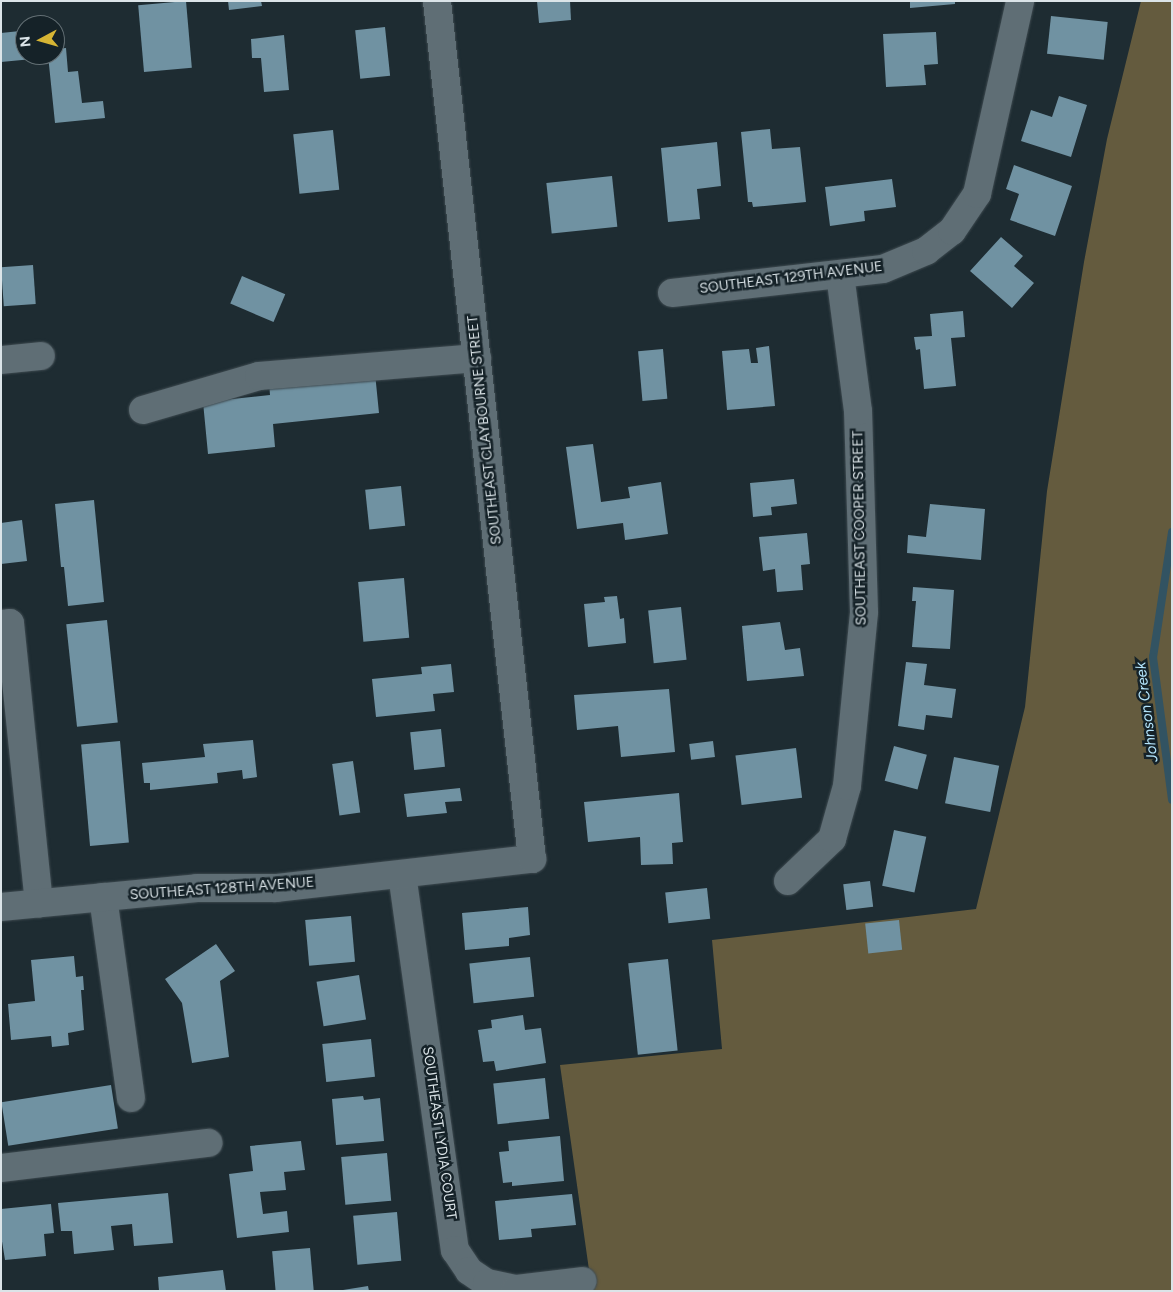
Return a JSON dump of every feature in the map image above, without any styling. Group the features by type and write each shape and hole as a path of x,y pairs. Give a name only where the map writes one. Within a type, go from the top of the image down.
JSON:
{"street":[{"name":"SOUTHEAST CLAYBOURNE STREET","path":"437,1 532,859"},
{"name":"SOUTHEAST 129TH AVENUE","path":"672,293 884,269 926,251 952,231 977,194 1020,1"},
{"name":"SOUTHEAST COOPER STREET","path":"788,881 832,839 847,786 864,612 858,411 840,275"},
{"path":"1,360 42,356"},
{"path":"143,410 259,376 477,358"},
{"path":"1,624 10,623 39,904"},
{"name":"SOUTHEAST 128TH AVENUE","path":"1,907 197,888 276,888 532,859"},
{"name":"SOUTHEAST LYDIA COURT","path":"402,874 455,1250 469,1271 486,1282 516,1289 584,1281"},
{"path":"103,898 131,1098"},
{"path":"1,1168 208,1143"}],"shaded area":[{"path":"1141,1 1172,1 1172,1291 592,1291 560,1065 722,1049 712,940 976,909 1025,707 1047,491 1084,262 1107,139"}],"building":[{"path":"186,1 192,68 144,72 138,5"},
{"path":"228,1 261,1 262,6 229,10"},
{"path":"537,1 570,1 571,20 539,23"},
{"path":"910,1 955,1 955,4 910,8"},
{"path":"1051,16 1108,22 1104,60 1047,54"},
{"path":"385,27 390,76 360,79 355,30"},
{"path":"15,32 15,61 1,62 1,33"},
{"path":"936,32 938,64 924,65 926,85 886,87 883,34"},
{"path":"284,35 289,90 264,92 261,58 252,58 251,39"},
{"path":"65,48 68,72 78,71 82,103 103,101 105,118 55,123 49,65 65,65"},
{"path":"1059,96 1087,105 1071,157 1021,141 1031,110 1052,117"},
{"path":"770,129 772,149 800,147 806,202 753,207 752,202 748,202 741,132"},
{"path":"333,130 339,190 299,194 293,134"},
{"path":"717,142 721,186 697,189 700,219 668,222 661,148"},
{"path":"1014,165 1072,186 1055,236 1010,220 1019,194 1006,189"},
{"path":"612,176 617,227 552,234 546,183"},
{"path":"892,179 896,207 864,211 865,221 830,226 825,187"},
{"path":"1001,237 1023,256 1014,266 1034,283 1012,308 970,271"},
{"path":"33,265 36,304 4,306 1,267"},
{"path":"242,276 285,294 274,322 230,304"},
{"path":"963,311 965,337 951,338 956,386 924,389 920,349 916,350 914,337 932,336 930,314"},
{"path":"769,346 775,406 727,410 722,351 749,349 751,363 758,363 756,348"},
{"path":"663,349 667,399 642,401 638,351"},
{"path":"375,373 379,413 273,424 275,447 208,454 203,402 270,395 269,383"},
{"path":"593,444 601,502 630,498 628,487 661,482 668,534 625,540 623,523 577,529 566,447"},
{"path":"794,479 797,504 771,507 772,515 753,517 750,483"},
{"path":"401,486 405,526 369,530 365,490"},
{"path":"94,500 104,602 68,606 64,567 61,567 55,504"},
{"path":"930,504 985,509 981,560 907,553 908,535 926,537"},
{"path":"22,520 27,561 1,564 1,523"},
{"path":"807,533 810,564 801,565 803,590 777,592 775,569 763,571 759,537"},
{"path":"404,578 409,638 363,642 358,582"},
{"path":"913,587 954,590 950,649 912,647 916,601 912,601"},
{"path":"617,596 620,619 624,618 626,643 588,647 584,604 605,602 604,597"},
{"path":"681,607 687,660 654,663 648,610"},
{"path":"107,620 118,722 77,727 66,624"},
{"path":"780,622 785,650 800,648 804,676 747,681 742,626"},
{"path":"906,662 927,664 924,685 956,689 952,718 926,715 924,730 898,726"},
{"path":"451,664 454,692 433,694 435,711 376,717 372,679 422,674 421,667"},
{"path":"669,689 675,752 621,757 618,726 577,730 574,695"},
{"path":"441,729 445,767 414,770 410,732"},
{"path":"253,740 257,777 243,779 242,770 217,773 218,783 150,790 150,783 144,783 142,763 205,757 203,744"},
{"path":"120,741 129,843 90,846 81,744"},
{"path":"713,741 715,757 691,760 689,744"},
{"path":"894,746 927,755 918,790 885,781"},
{"path":"796,748 802,798 742,805 735,755"},
{"path":"954,757 999,766 990,812 945,803"},
{"path":"353,761 360,812 339,815 332,764"},
{"path":"460,788 462,801 445,802 447,813 407,817 404,794"},
{"path":"679,793 683,842 672,843 673,864 641,865 640,837 588,842 584,802"},
{"path":"894,830 926,837 914,893 882,886"},
{"path":"870,881 873,907 846,910 843,884"},
{"path":"707,888 710,919 668,923 665,892"},
{"path":"528,907 530,935 509,938 509,946 465,950 462,913"},
{"path":"351,916 355,962 309,966 305,920"},
{"path":"899,920 902,950 868,953 865,924"},
{"path":"216,944 235,971 220,981 229,1057 192,1063 182,1003 165,979"},
{"path":"74,956 76,977 83,976 84,990 81,990 84,1030 68,1033 69,1045 52,1047 51,1036 11,1040 8,1004 35,1001 31,960"},
{"path":"530,957 534,997 474,1003 469,963"},
{"path":"668,959 678,1050 638,1055 628,963"},
{"path":"359,975 366,1019 324,1026 317,982"},
{"path":"523,1015 525,1030 541,1028 546,1063 496,1071 494,1061 483,1062 478,1030 492,1028 491,1020"},
{"path":"371,1039 375,1077 326,1082 322,1044"},
{"path":"545,1078 549,1119 498,1124 493,1083"},
{"path":"111,1085 118,1128 8,1146 1,1102"},
{"path":"363,1096 364,1100 380,1098 384,1141 336,1145 332,1099"},
{"path":"560,1136 564,1181 512,1186 512,1182 503,1183 499,1152 509,1151 508,1141"},
{"path":"301,1141 305,1170 284,1172 286,1190 260,1192 263,1214 287,1211 289,1232 237,1238 229,1174 253,1171 250,1146"},
{"path":"387,1153 391,1201 345,1205 341,1157"},
{"path":"168,1193 173,1243 134,1246 132,1224 111,1226 114,1250 74,1254 72,1231 61,1231 58,1203"},
{"path":"572,1194 576,1225 531,1229 532,1237 499,1240 495,1201"},
{"path":"51,1204 54,1233 44,1234 46,1256 5,1260 1,1235 1,1209"},
{"path":"397,1212 401,1261 357,1265 353,1216"},
{"path":"310,1248 314,1291 276,1291 272,1251"},
{"path":"223,1270 226,1291 159,1291 158,1277"},
{"path":"368,1286 369,1291 343,1291 343,1290"}],"waterway":[{"name":"Johnson Creek","path":"1172,532 1153,657 1172,800"}]}
